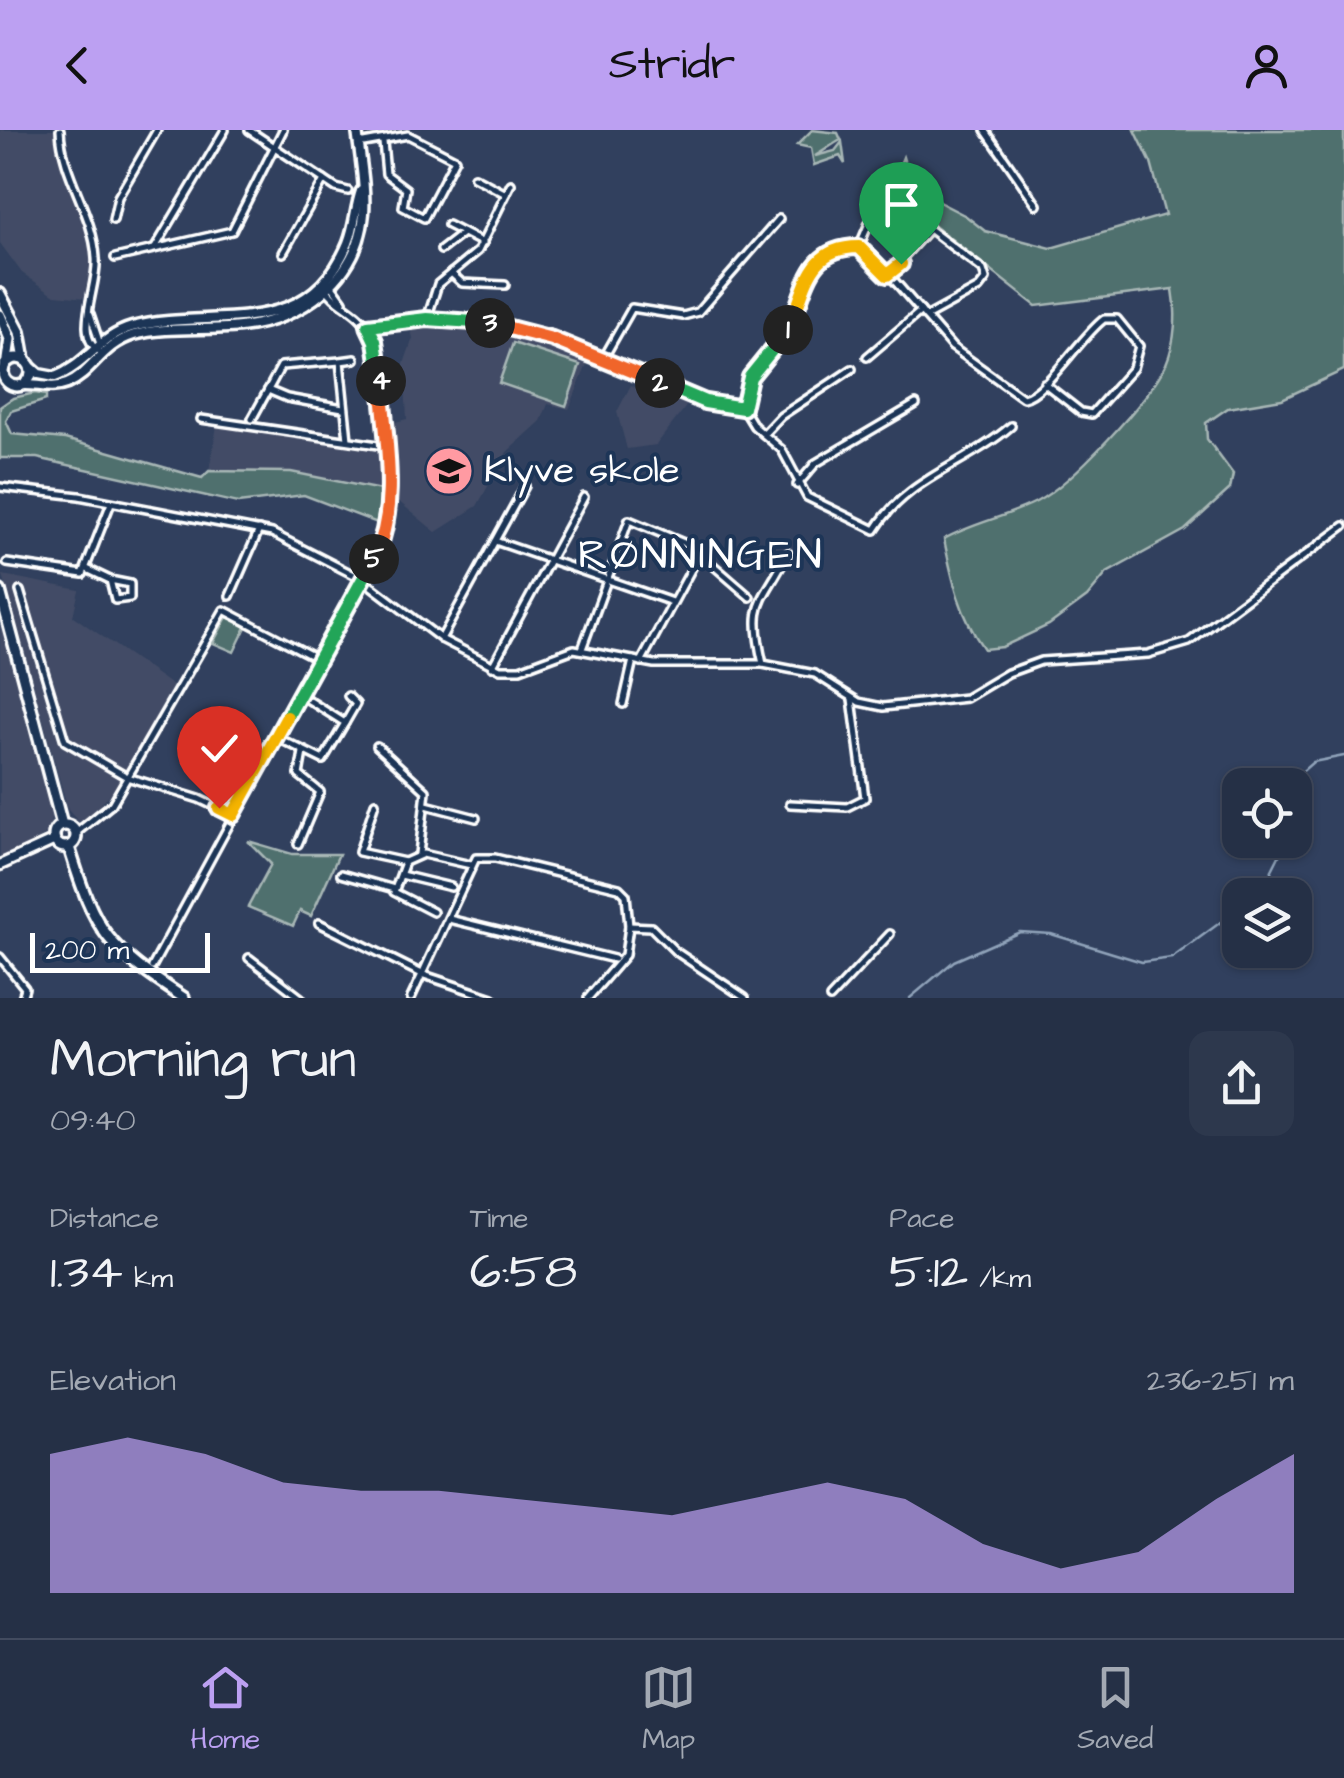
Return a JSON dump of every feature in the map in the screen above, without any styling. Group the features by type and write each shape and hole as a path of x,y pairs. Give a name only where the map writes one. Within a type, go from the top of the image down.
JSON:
{"highway":[{"path":"0,294 20,332 28,363 31,376 22,386 4,387 2,372 10,339 0,315"},
{"path":"6,362 28,363"},
{"path":"0,591 62,825 76,833 68,847"},
{"path":"62,825 55,832 55,840 68,847 87,905 109,942 136,968 184,998"}],"main road":[{"path":"28,363 39,374 55,377 139,325 261,316 328,285 360,237 362,186 356,130"},
{"path":"22,386 63,385 98,347"},
{"path":"0,866 55,840"}],"street":[{"path":"60,130 66,167 94,239 96,276 90,314 98,347"},
{"path":"114,220 118,198 157,130"},
{"path":"155,248 224,130"},
{"path":"249,130 324,180 348,191"},
{"path":"115,258 232,231 283,130"},
{"path":"985,130 1037,206"},
{"path":"358,144 408,135 455,159 424,218 403,207 406,189 384,170 383,142"},
{"path":"474,177 506,194"},
{"path":"283,252 324,180"},
{"path":"427,319 433,292 476,255 511,184"},
{"path":"859,247 878,202"},
{"path":"603,359 632,308 683,316 698,312 778,218"},
{"path":"448,225 483,243"},
{"path":"868,357 924,314 978,288 986,279 983,270 929,228 887,275"},
{"path":"441,250 463,233"},
{"path":"859,247 952,347 1006,389 1028,398 1104,319 1117,319 1139,346 1133,368 1092,414 1081,412 1044,383"},
{"path":"743,408 747,382 788,330 812,265 830,251 859,247"},
{"path":"451,274 462,283 505,285"},
{"path":"152,967 385,529 385,446 378,352 368,326 328,285"},
{"path":"368,326 427,319 522,330 705,402 743,408 784,454 797,485 820,506 875,530 902,494 970,457 1010,426"},
{"path":"252,419 282,366 355,359"},
{"path":"340,361 348,440"},
{"path":"764,434 781,416 852,369"},
{"path":"268,390 286,398 344,408"},
{"path":"797,485 816,463 916,404"},
{"path":"201,419 385,446"},
{"path":"441,639 524,486"},
{"path":"0,487 259,529 296,542 362,578 441,639 492,667 520,668 582,649 641,662 764,664 815,674 852,698 883,707 959,699 1041,661 1148,654 1176,648 1207,632 1344,526"},
{"path":"492,667 584,497"},
{"path":"7,563 73,576 88,569 111,503"},
{"path":"582,649 628,520 700,553 750,597"},
{"path":"230,596 259,529"},
{"path":"496,541 672,602"},
{"path":"641,662 700,553"},
{"path":"764,664 755,625 756,610 788,553"},
{"path":"88,569 130,584 130,598 116,600 110,580"},
{"path":"20,591 62,736 127,776 199,799 233,815"},
{"path":"76,833 102,815 224,610 318,659"},
{"path":"623,704 632,660"},
{"path":"300,694 345,723"},
{"path":"276,737 303,752 326,758 356,704 348,696"},
{"path":"790,804 847,807 865,798 852,698"},
{"path":"377,746 424,787 426,805 417,842 420,854"},
{"path":"298,844 320,792 300,775 303,752"},
{"path":"375,803 359,852 406,862"},
{"path":"426,805 476,818"},
{"path":"394,889 406,862 420,854 471,865"},
{"path":"411,998 471,865 480,857 619,888 626,895 629,926 624,955 588,998"},
{"path":"341,874 394,889 398,897 433,912"},
{"path":"401,875 451,887"},
{"path":"449,919 614,959"},
{"path":"319,923 424,975 492,998"},
{"path":"629,926 651,927 675,951 744,998"},
{"path":"830,998 890,934"},
{"path":"0,957 23,996"},
{"path":"249,958 287,995 301,998"}],"shaded area":[{"path":"0,130 55,130 63,168 88,227 93,274 87,298 55,295 22,273 0,243"},
{"path":"468,325 516,332 588,362 569,409 548,404 541,421 507,452 477,506 436,532 398,501 392,423 407,419 404,364 413,338 410,326"},
{"path":"631,385 669,406 682,396 691,400 656,445 627,449 617,412"},
{"path":"218,420 380,447 381,490 332,480 209,471"},
{"path":"3,575 79,590 73,616 173,686 115,789 87,819 78,821 68,810"},
{"path":"0,617 53,812 47,834 0,860"}],"green space":[{"path":"812,130 838,133 841,140 815,156 835,151 842,142 845,164 840,156 814,165 811,148 797,145"},
{"path":"1135,130 1344,130 1344,370 1282,399 1228,408 1206,423 1207,439 1233,474 1230,489 1185,530 1107,573 1087,597 1049,625 1002,647 984,649 963,610 944,539 1036,502 1069,478 1108,440 1166,364 1175,327 1173,289 1036,306 889,190 903,157 915,195 927,196 966,216 985,231 1051,248 1165,215 1151,163"},
{"path":"513,343 580,365 566,406 499,383"},
{"path":"46,395 46,400 11,411 6,421 12,434 65,439 202,478 209,471 291,472 381,490 380,524 304,495 238,503 37,458 0,458 0,407 13,398"},
{"path":"227,617 247,625 234,652 213,643"},
{"path":"248,841 292,854 339,854 311,916 300,911 293,926 248,907 271,864"}],"waterway":[{"path":"1306,768 1313,762 1344,756"},
{"path":"1268,878 1278,858"},
{"path":"910,998 954,961 1020,932 1051,934 1142,962 1172,958 1222,921"}],"place":[{"name":"Klyve skole","path":"449,471"}],"district":[{"name":"RØNNINGEN","path":"701,556"}],"route":[{"path":"219,808 233,815 381,543 388,473 378,352 368,326 386,321 469,320 522,330 576,348 705,402 743,408 747,382 788,330 817,259 839,248 859,247 887,275 901,264"}]}
